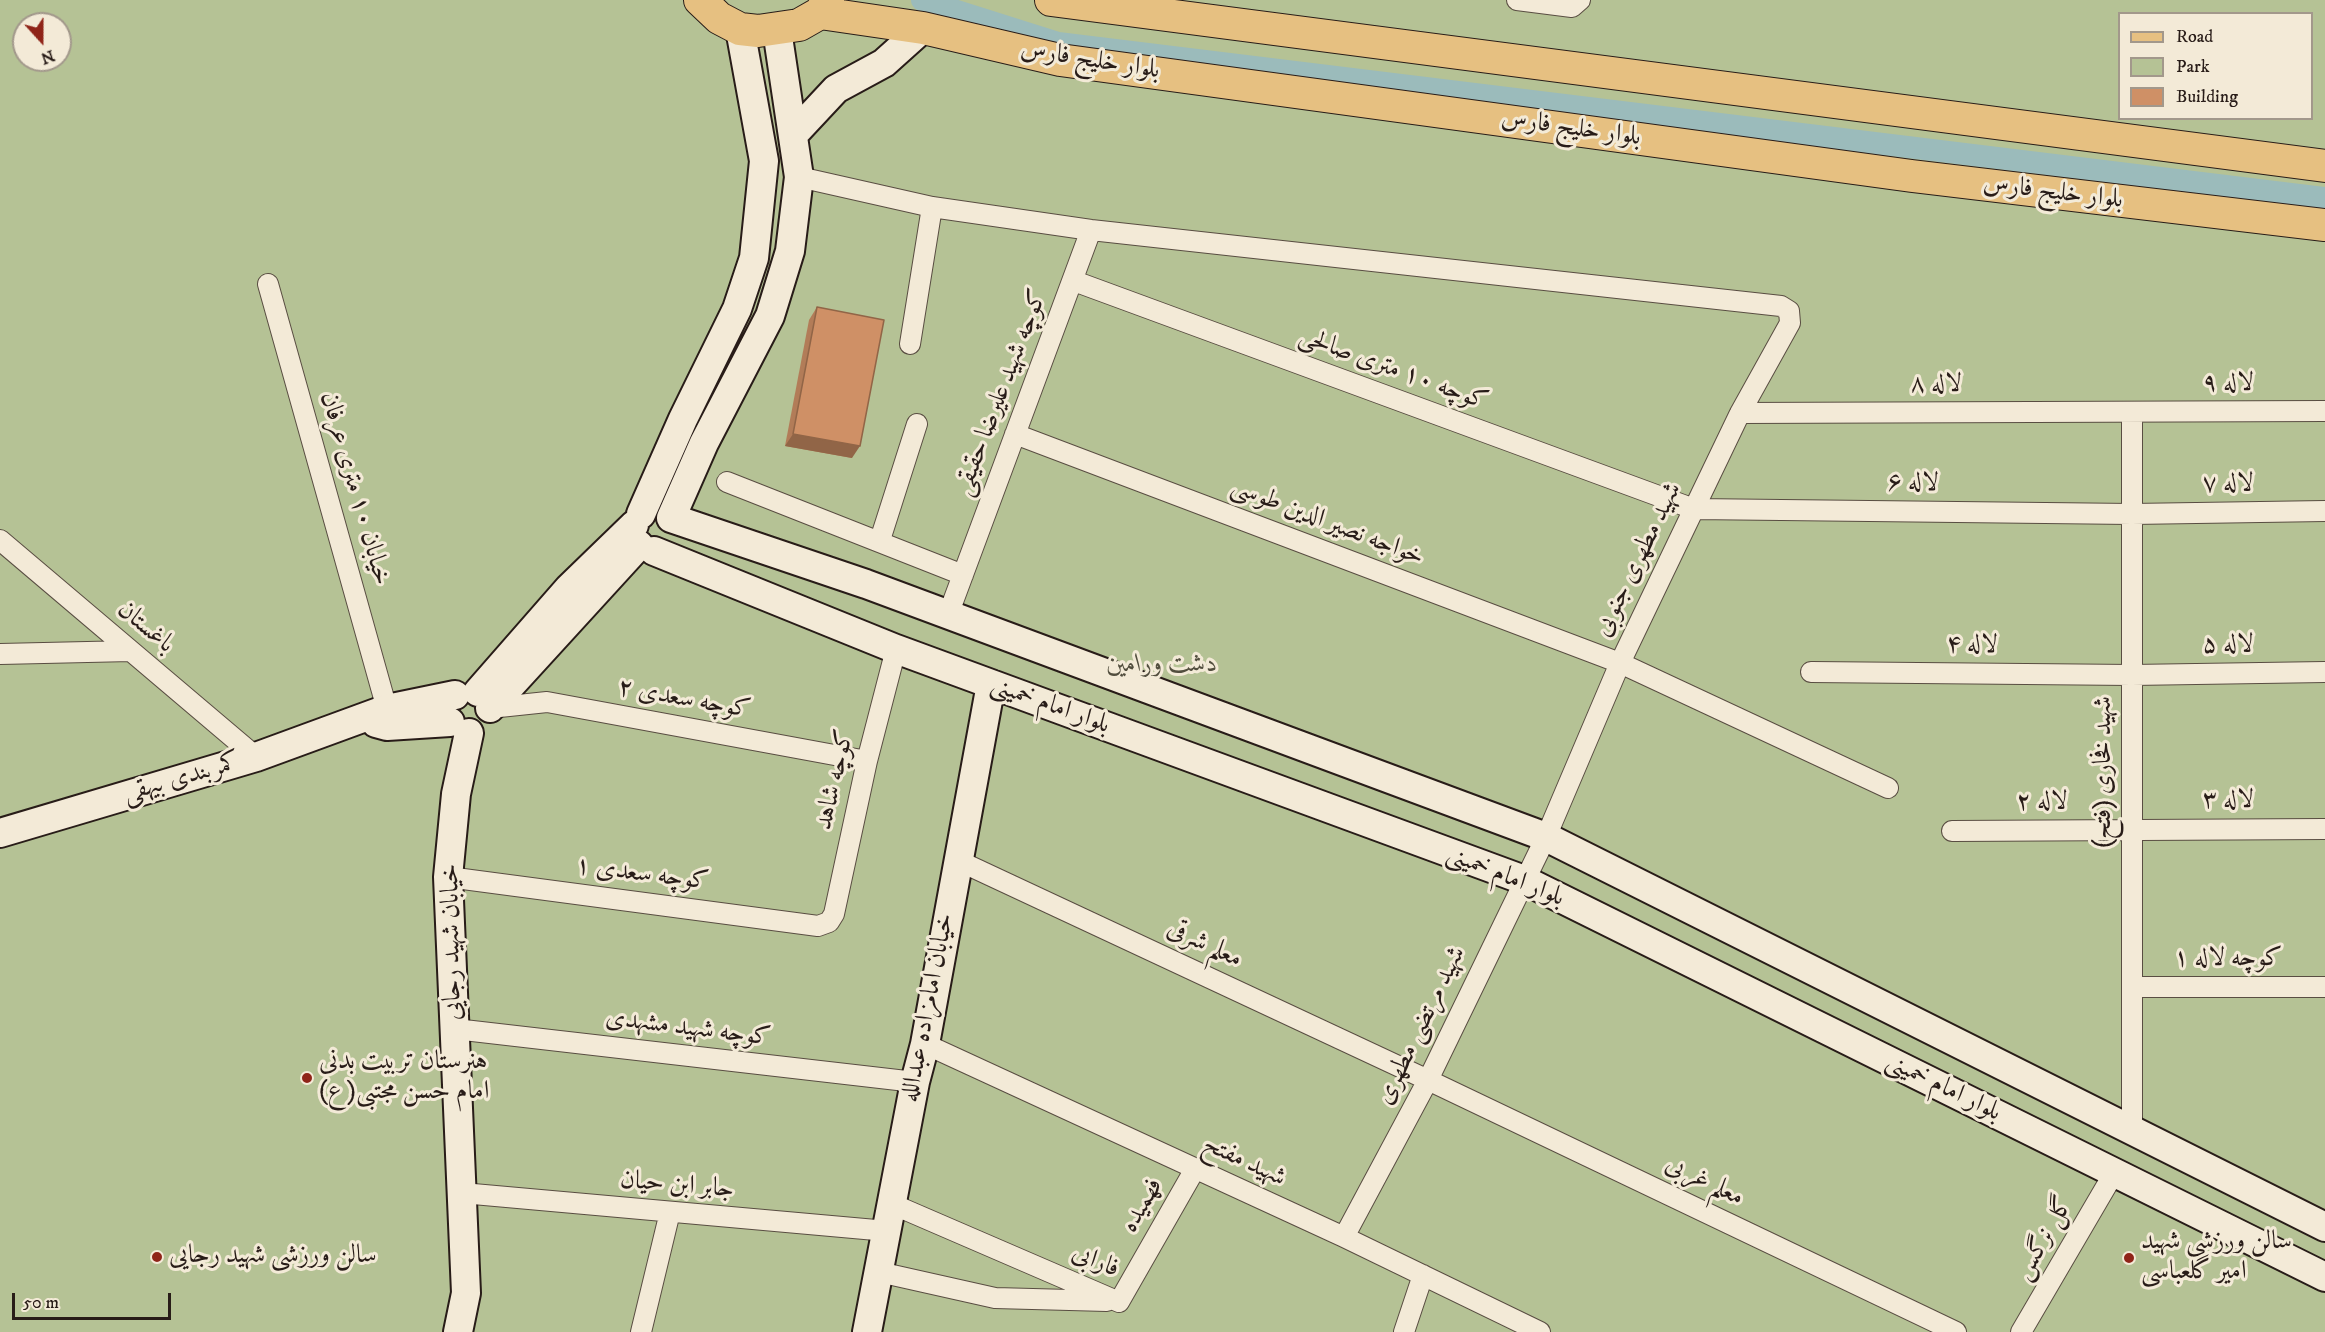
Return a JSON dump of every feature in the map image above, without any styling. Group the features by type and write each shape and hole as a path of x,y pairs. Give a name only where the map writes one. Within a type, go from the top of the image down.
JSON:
{"main road":[{"path":"700,0 719,18 740,29 777,30 800,25 824,7"},
{"name":"بلوار خلیج فارس","path":"1051,0 2325,166"},
{"name":"بلوار خلیج فارس","path":"824,7 1060,60 1912,176 2325,225"},
{"path":"793,135 836,89 884,63 923,28"},
{"path":"642,534 683,419 737,309 754,258 764,161 740,29"},
{"path":"671,518 704,443 770,316 790,251 799,177 777,30"},
{"name":"خیابان شهید رجایی","path":"458,1332 466,1293 448,877 456,794 468,710 569,588 642,534 666,547 674,537 675,530 671,518"},
{"name":"بلوار امام خمینی","path":"671,518 948,615 1546,837 2325,1227"},
{"name":"بلوار امام خمینی","path":"642,534 896,649 1524,880 2325,1276"},
{"name":"خیابان امامزاده عبدالله","path":"867,1332 924,1044 991,684"},
{"path":"375,715 387,726 468,710"},
{"name":"کمربندی بیهقی","path":"0,833 256,758 375,715"}],"street":[{"path":"1517,0 1572,7 1580,0"},
{"path":"799,177 932,207 1091,231"},
{"path":"910,344 932,207"},
{"name":"کوچه شهید علیرضا حقیقی","path":"948,615 1091,231"},
{"name":"شهید مطهری جنوبی","path":"1091,231 1781,306 1789,311 1790,323 1740,413 1620,663 1546,837"},
{"name":"کوچه ۱۰ متری صالحی","path":"1074,281 1694,509"},
{"name":"خیابان ۱۰ متری عرفان","path":"268,284 375,715"},
{"name":"لاله ۹","path":"2132,412 2325,411"},
{"name":"لاله ۸","path":"1740,413 2132,412"},
{"name":"شهید فخاری (فتح)","path":"2132,412 2132,1131"},
{"path":"880,540 917,424"},
{"name":"خواجه نصیر الدین طوسی","path":"1015,434 1620,663 1888,788"},
{"path":"727,482 880,540 963,575"},
{"name":"لاله ۶","path":"1694,509 2132,514"},
{"name":"لاله ۷","path":"2132,514 2325,511"},
{"name":"باغستان","path":"0,540 256,758"},
{"name":"کوچه شاهد","path":"829,922 834,914 867,761 896,649"},
{"path":"0,654 131,651"},
{"name":"لاله ۴","path":"1811,672 2132,675"},
{"name":"لاله ۵","path":"2132,675 2325,672"},
{"name":"کوچه سعدی ۲","path":"468,710 547,702 867,761"},
{"name":"لاله ۳","path":"2132,830 2325,829"},
{"name":"لاله ۲","path":"1952,831 2132,830"},
{"name":"شهید مرتضی مطهری","path":"1344,1237 1428,1080 1546,837"},
{"name":"معلم شرقی","path":"957,860 1428,1080"},
{"name":"کوچه سعدی ۱","path":"448,877 818,926 829,922"},
{"name":"کوچه لاله ۱","path":"2132,987 2325,987"},
{"name":"کوچه شهید مشهدی","path":"455,1029 915,1082"},
{"name":"شهید مفتح","path":"924,1044 1344,1237 1540,1332"},
{"name":"معلم غربی","path":"1428,1080 1956,1332"},
{"name":"فهمیده","path":"1119,1302 1195,1169"},
{"name":"گل نرگس","path":"2021,1332 2114,1173"},
{"name":"جابر ابن حیان","path":"462,1193 670,1212 889,1217"},
{"path":"641,1332 670,1212"},
{"name":"فارابی","path":"889,1217 1119,1302"},
{"name":"فارابی","path":"879,1272 995,1298 1119,1302"},
{"path":"1404,1332 1423,1275"}],"green space":[{"name":"دشت ورامین","path":"0,0 2325,0 2325,1332 0,1332"}],"building":[{"path":"817,307 884,320 860,446 793,434"}],"waterway":[{"path":"922,0 1058,43 2325,198"}],"place":[{"name":"هنرستان تربیت بدنی امام حسن مجتبی( ع)","path":"307,1078"},
{"name":"سالن ورزشی شهید رجایی","path":"157,1257"},
{"name":"سالن ورزشی شهید امیر گلعباسی","path":"2129,1258"}]}
